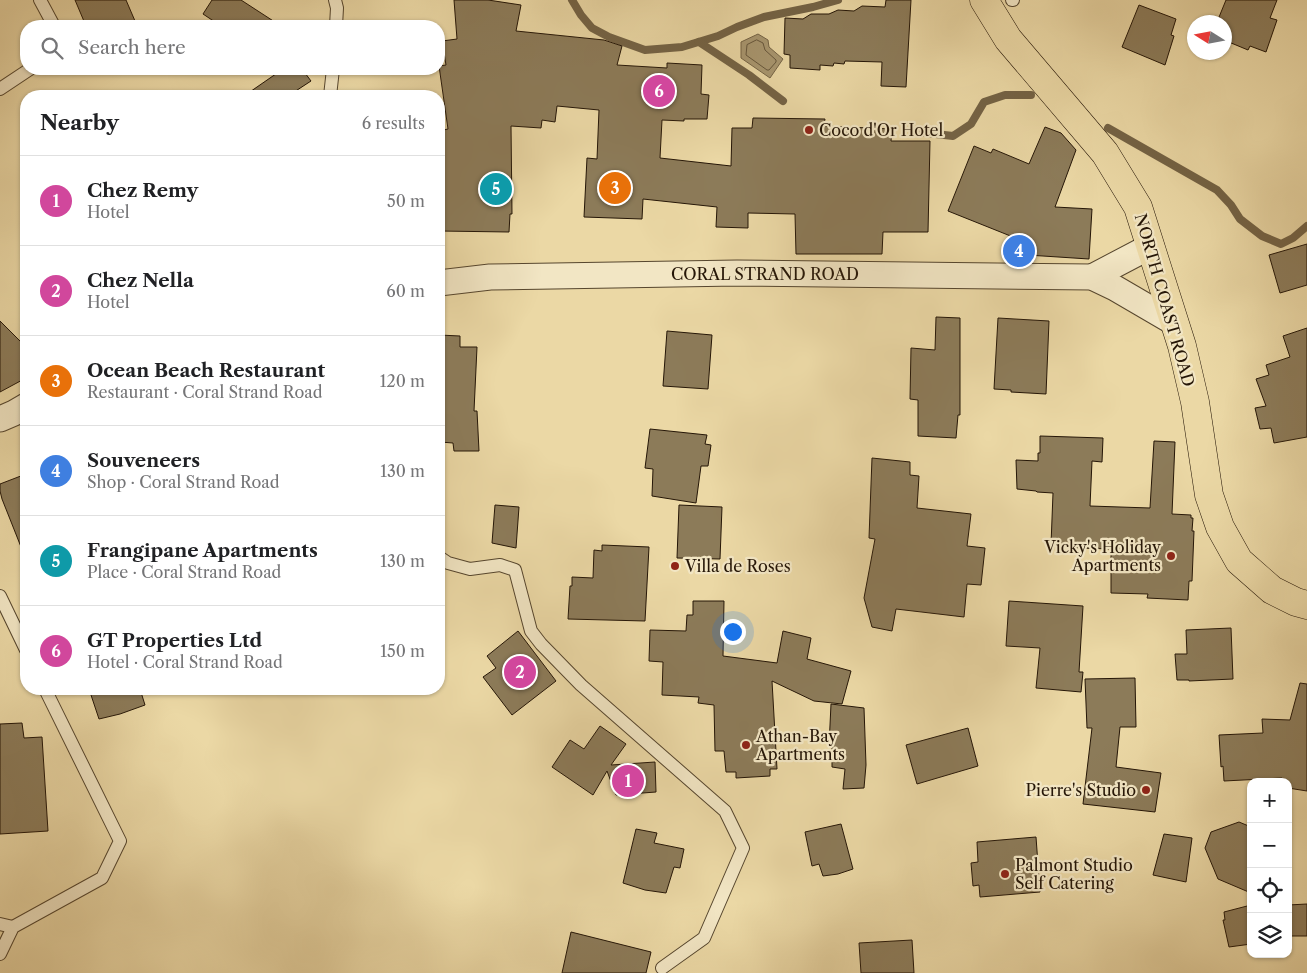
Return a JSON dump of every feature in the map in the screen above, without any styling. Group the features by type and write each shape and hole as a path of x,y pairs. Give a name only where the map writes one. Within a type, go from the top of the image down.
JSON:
{"main road":[{"name":"NORTH COAST ROAD","path":"984,0 1008,40 1105,154 1138,207 1182,346 1195,402 1209,495 1220,527 1239,561 1272,590 1296,602 1307,605"}],"street":[{"name":"CORAL STRAND ROAD","path":"1092,277 1151,246"},
{"name":"CORAL STRAND ROAD","path":"445,282 490,277 737,273 1092,277 1176,323"},
{"path":"0,419 20,410"}],"lane":[{"path":"40,0 51,20"},
{"path":"335,0 336,20"},
{"path":"0,90 21,75"},
{"path":"331,90 333,75"},
{"path":"445,561 470,569 500,565 516,570 531,631 541,644 582,685 725,811 743,848 704,938 662,968"},
{"path":"0,596 20,638"},
{"path":"0,954 13,927 102,878 120,841 48,695"},
{"path":"0,924 13,927"}],"water":[{"path":"758,34 768,40 769,47 783,59 770,78 741,58 741,42"}],"building":[{"path":"75,0 126,0 135,20 83,20"},
{"path":"212,0 241,0 272,20 212,20 203,14"},
{"path":"454,0 488,0 521,5 516,31 604,40 622,46 617,65 667,68 667,63 702,65 701,94 709,95 707,119 662,120 660,158 731,166 732,128 752,128 753,118 825,119 824,126 892,129 891,141 930,141 928,232 883,232 882,254 796,254 795,214 748,213 748,228 716,227 717,207 643,199 642,219 584,217 587,158 597,159 599,110 557,106 555,122 542,120 541,128 511,126 512,214 510,214 509,232 445,231 445,130 448,129 445,90 442,90 440,75 445,75 445,41 457,39"},
{"path":"886,0 911,0 906,87 881,86 882,62 845,61 844,64 834,63 833,66 820,65 820,70 790,68 790,55 784,54 785,18 803,19 811,14 829,14 838,10 854,11 862,6 885,7"},
{"path":"1226,0 1277,0 1270,18 1277,20 1266,52 1250,46 1248,50 1232,43 1232,15 1220,15"},
{"path":"1139,5 1176,19 1171,35 1174,36 1165,65 1122,47"},
{"path":"274,75 306,75 311,81 297,90 253,90"},
{"path":"1045,127 1061,133 1076,150 1055,207 1092,209 1089,259 1012,254 1013,237 948,211 974,146 991,153 993,149 1029,164"},
{"path":"1307,244 1307,285 1280,293 1269,255"},
{"path":"936,317 960,318 960,415 958,415 956,438 918,436 918,400 910,399 911,348 935,350"},
{"path":"998,318 1049,321 1046,394 994,389"},
{"path":"0,321 20,341 20,381 0,392"},
{"path":"1307,328 1307,437 1274,443 1271,428 1260,429 1255,408 1266,406 1256,379 1269,375 1266,365 1290,357 1283,336"},
{"path":"667,331 712,335 708,389 663,386"},
{"path":"445,335 460,336 460,347 477,347 474,411 477,411 479,451 454,451 453,443 445,442"},
{"path":"650,429 707,435 705,444 711,445 708,466 701,466 696,503 652,496 653,469 645,468"},
{"path":"1040,436 1103,438 1102,462 1092,461 1090,506 1150,508 1154,441 1175,442 1172,514 1191,515 1191,518 1193,518 1192,581 1189,581 1188,600 1147,598 1148,594 1111,593 1111,549 1051,545 1053,493 1017,489 1016,460 1038,461"},
{"path":"872,458 910,462 910,475 919,476 917,508 971,514 967,546 985,548 981,585 967,584 964,617 896,609 892,631 872,627 864,598 875,539 869,538"},
{"path":"20,476 20,544 2,499 0,484"},
{"path":"495,505 519,507 516,548 492,543"},
{"path":"679,505 722,507 720,559 677,558"},
{"path":"602,545 649,547 645,621 568,619 572,577 593,578 594,550 602,551"},
{"path":"693,601 724,601 723,656 777,663 783,631 811,638 807,659 851,671 842,704 814,701 772,681 777,769 770,769 770,776 736,778 736,772 726,772 724,751 715,751 714,705 698,703 699,697 662,695 663,662 649,661 650,630 686,631 687,615 693,615"},
{"path":"1009,601 1083,606 1079,672 1083,672 1081,692 1036,688 1040,648 1006,646"},
{"path":"1231,628 1233,679 1177,680 1175,654 1187,654 1186,630"},
{"path":"518,631 556,681 512,715 483,677 496,668 487,656"},
{"path":"1135,678 1136,727 1120,727 1116,767 1161,773 1155,812 1083,804 1092,728 1087,728 1085,679"},
{"path":"1300,683 1307,684 1307,791 1292,789 1292,778 1247,778 1247,780 1224,781 1219,735 1263,733 1262,719 1290,720"},
{"path":"91,695 142,695 145,705 99,719"},
{"path":"831,704 864,708 866,765 864,788 843,789 845,769 832,767 832,746 829,746"},
{"path":"22,723 24,738 42,737 48,831 0,834 0,724"},
{"path":"600,726 626,744 611,765 655,762 656,792 616,795 607,771 593,795 552,767 570,740 584,749"},
{"path":"968,728 978,766 917,784 906,745"},
{"path":"1239,822 1247,825 1247,891 1218,879 1205,848 1211,832"},
{"path":"841,824 853,869 823,876 819,864 812,866 805,832"},
{"path":"636,829 657,833 654,843 684,849 680,868 674,867 666,893 645,890 623,883"},
{"path":"1164,834 1192,838 1186,882 1153,875"},
{"name":"Palmont Studio Self Catering","path":"1036,837 1040,892 980,897 979,885 973,886 971,863 978,862 977,842"},
{"path":"1307,904 1307,936 1292,936 1292,905"},
{"path":"1247,906 1247,945 1229,947 1223,920 1225,920 1224,912"},
{"path":"571,932 651,952 646,973 562,973"},
{"path":"912,940 914,973 861,973 859,943"}],"waterway":[{"path":"572,0 592,28 609,37 645,50 682,47 718,36 764,17 838,0"},
{"path":"699,42 749,75 783,101"},
{"path":"918,132 953,136 971,124 984,102 1005,95 1031,95"},
{"path":"1108,128 1217,190 1231,205 1240,219 1262,236 1281,244 1293,238 1307,226"}],"place":[{"name":"GT Properties Ltd","path":"659,91"},
{"name":"Coco d'Or Hotel","path":"809,130"},
{"name":"Ocean Beach Restaurant","path":"615,188"},
{"name":"Frangipane Apartments","path":"496,189"},
{"name":"Souveneers","path":"1019,251"},
{"name":"Vicky's Holiday Apartments","path":"1171,556"},
{"name":"Villa de Roses","path":"675,566"},
{"name":"Chez Nella","path":"520,672"},
{"name":"Athan-Bay Apartments","path":"746,745"},
{"name":"Chez Remy","path":"628,781"},
{"name":"Pierre's Studio","path":"1146,790"},
{"name":"Palmont Studio Self Catering","path":"1005,874"}]}
